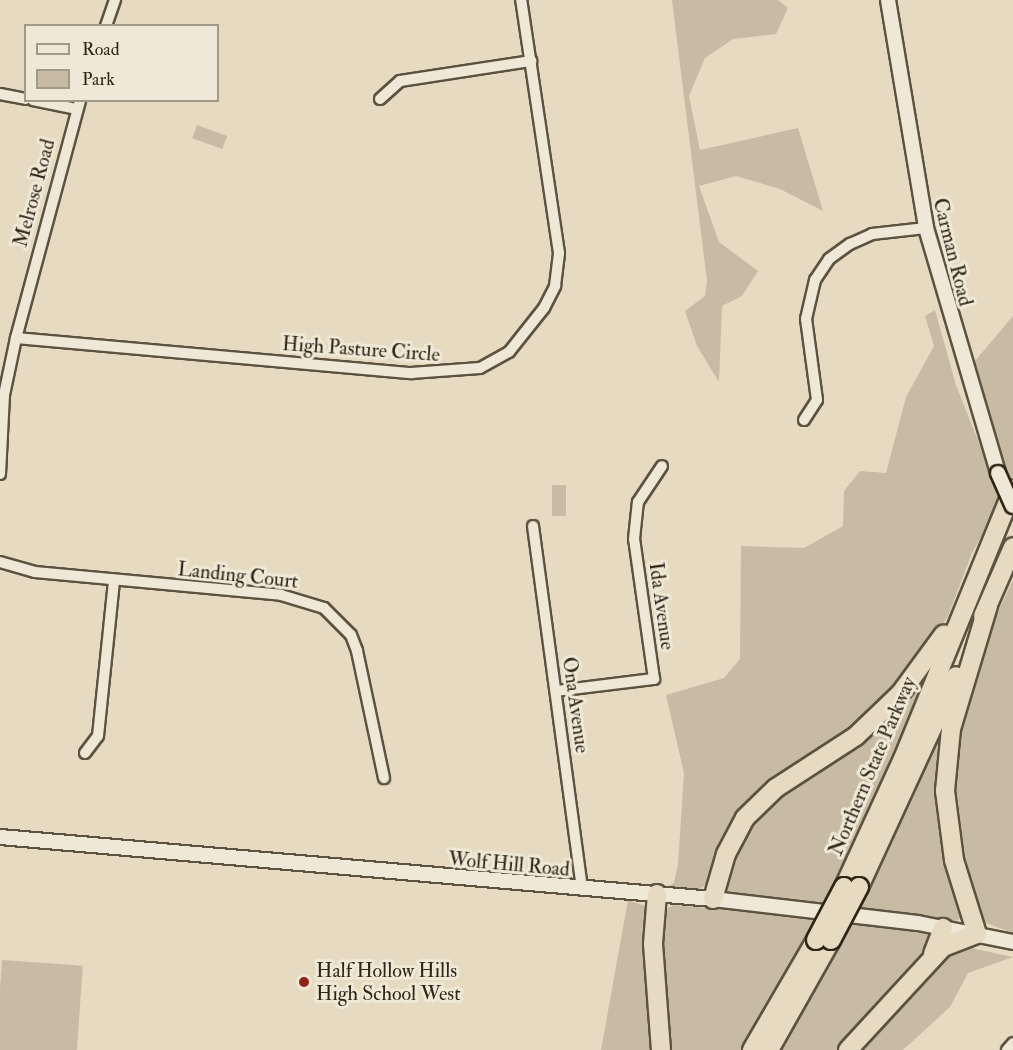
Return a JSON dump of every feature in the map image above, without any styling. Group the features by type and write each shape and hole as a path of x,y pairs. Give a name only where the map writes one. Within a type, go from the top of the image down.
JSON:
{"highway":[{"name":"Northern State Parkway","path":"851,887 964,602 1013,490"},
{"name":"Northern State Parkway","path":"769,1050 988,606 1013,547"},
{"path":"713,899 726,854 745,818 776,788 856,736 900,694 964,602"},
{"path":"848,1050 950,942 977,934 948,830 946,772 951,729 988,606"},
{"path":"657,894 653,944 661,1050"},
{"path":"930,961 943,928"},
{"name":"Northern State Parkway","path":"752,1050 824,940"}],"street":[{"path":"107,24 115,0"},
{"name":"High Pasture Circle","path":"16,338 411,373 480,368 531,332 555,286 557,225 521,0"},
{"name":"Carman Road","path":"888,0 926,228 998,473 1013,506"},
{"path":"380,99 400,81 531,61"},
{"path":"0,94 24,99"},
{"path":"51,102 78,105"},
{"name":"Melrose Road","path":"0,474 2,395 78,105"},
{"path":"804,420 817,400 806,319 814,280 829,259 850,244 872,234 926,228"},
{"name":"Ida Avenue","path":"556,692 654,679 634,539 638,502 662,466"},
{"name":"Ona Avenue","path":"533,526 582,890"},
{"name":"Landing Court","path":"0,562 114,580 281,595 324,608 351,635 357,651 384,778"},
{"path":"85,753 98,736 114,580"},
{"name":"Wolf Hill Road","path":"0,837 582,890 713,899 943,928 1013,942"},
{"path":"1007,1050 1013,1043"}],"green space":[{"path":"672,0 778,0 788,8 776,34 733,39 705,58 689,96 700,150 798,128 823,211 780,189 736,176 699,186 719,242 758,271 742,296 722,306 719,382 697,346 685,311 705,296 707,281"},
{"path":"197,125 227,136 222,149 192,138"},
{"path":"935,310 956,385 1002,501 972,553 948,616 910,672 858,727 741,810 724,838 709,883 700,889 666,887 674,883 678,864 684,773 666,695 724,678 740,659 741,546 804,548 843,526 844,491 860,471 886,473 906,397 934,346 925,316"},
{"path":"1013,316 1013,476 1011,481 969,368"},
{"path":"552,485 566,485 566,516 552,516"},
{"path":"1013,580 1013,933 978,920 960,864 950,786 955,730 984,641"},
{"path":"934,659 874,811 826,905 728,892 727,864 758,810"},
{"path":"945,720 942,761 966,916 955,921 858,908"},
{"path":"628,900 648,907 657,1050 601,1050"},
{"path":"673,905 820,917 746,1050 664,1050 658,914"},
{"path":"853,917 936,936 915,973 844,1050 778,1050"},
{"path":"957,945 1013,957 968,973 950,1007 903,1050 856,1050 940,953"},
{"path":"2,960 83,966 77,1050 0,1050"}],"place":[{"name":"Half Hollow Hills High School West","path":"304,982"}]}
